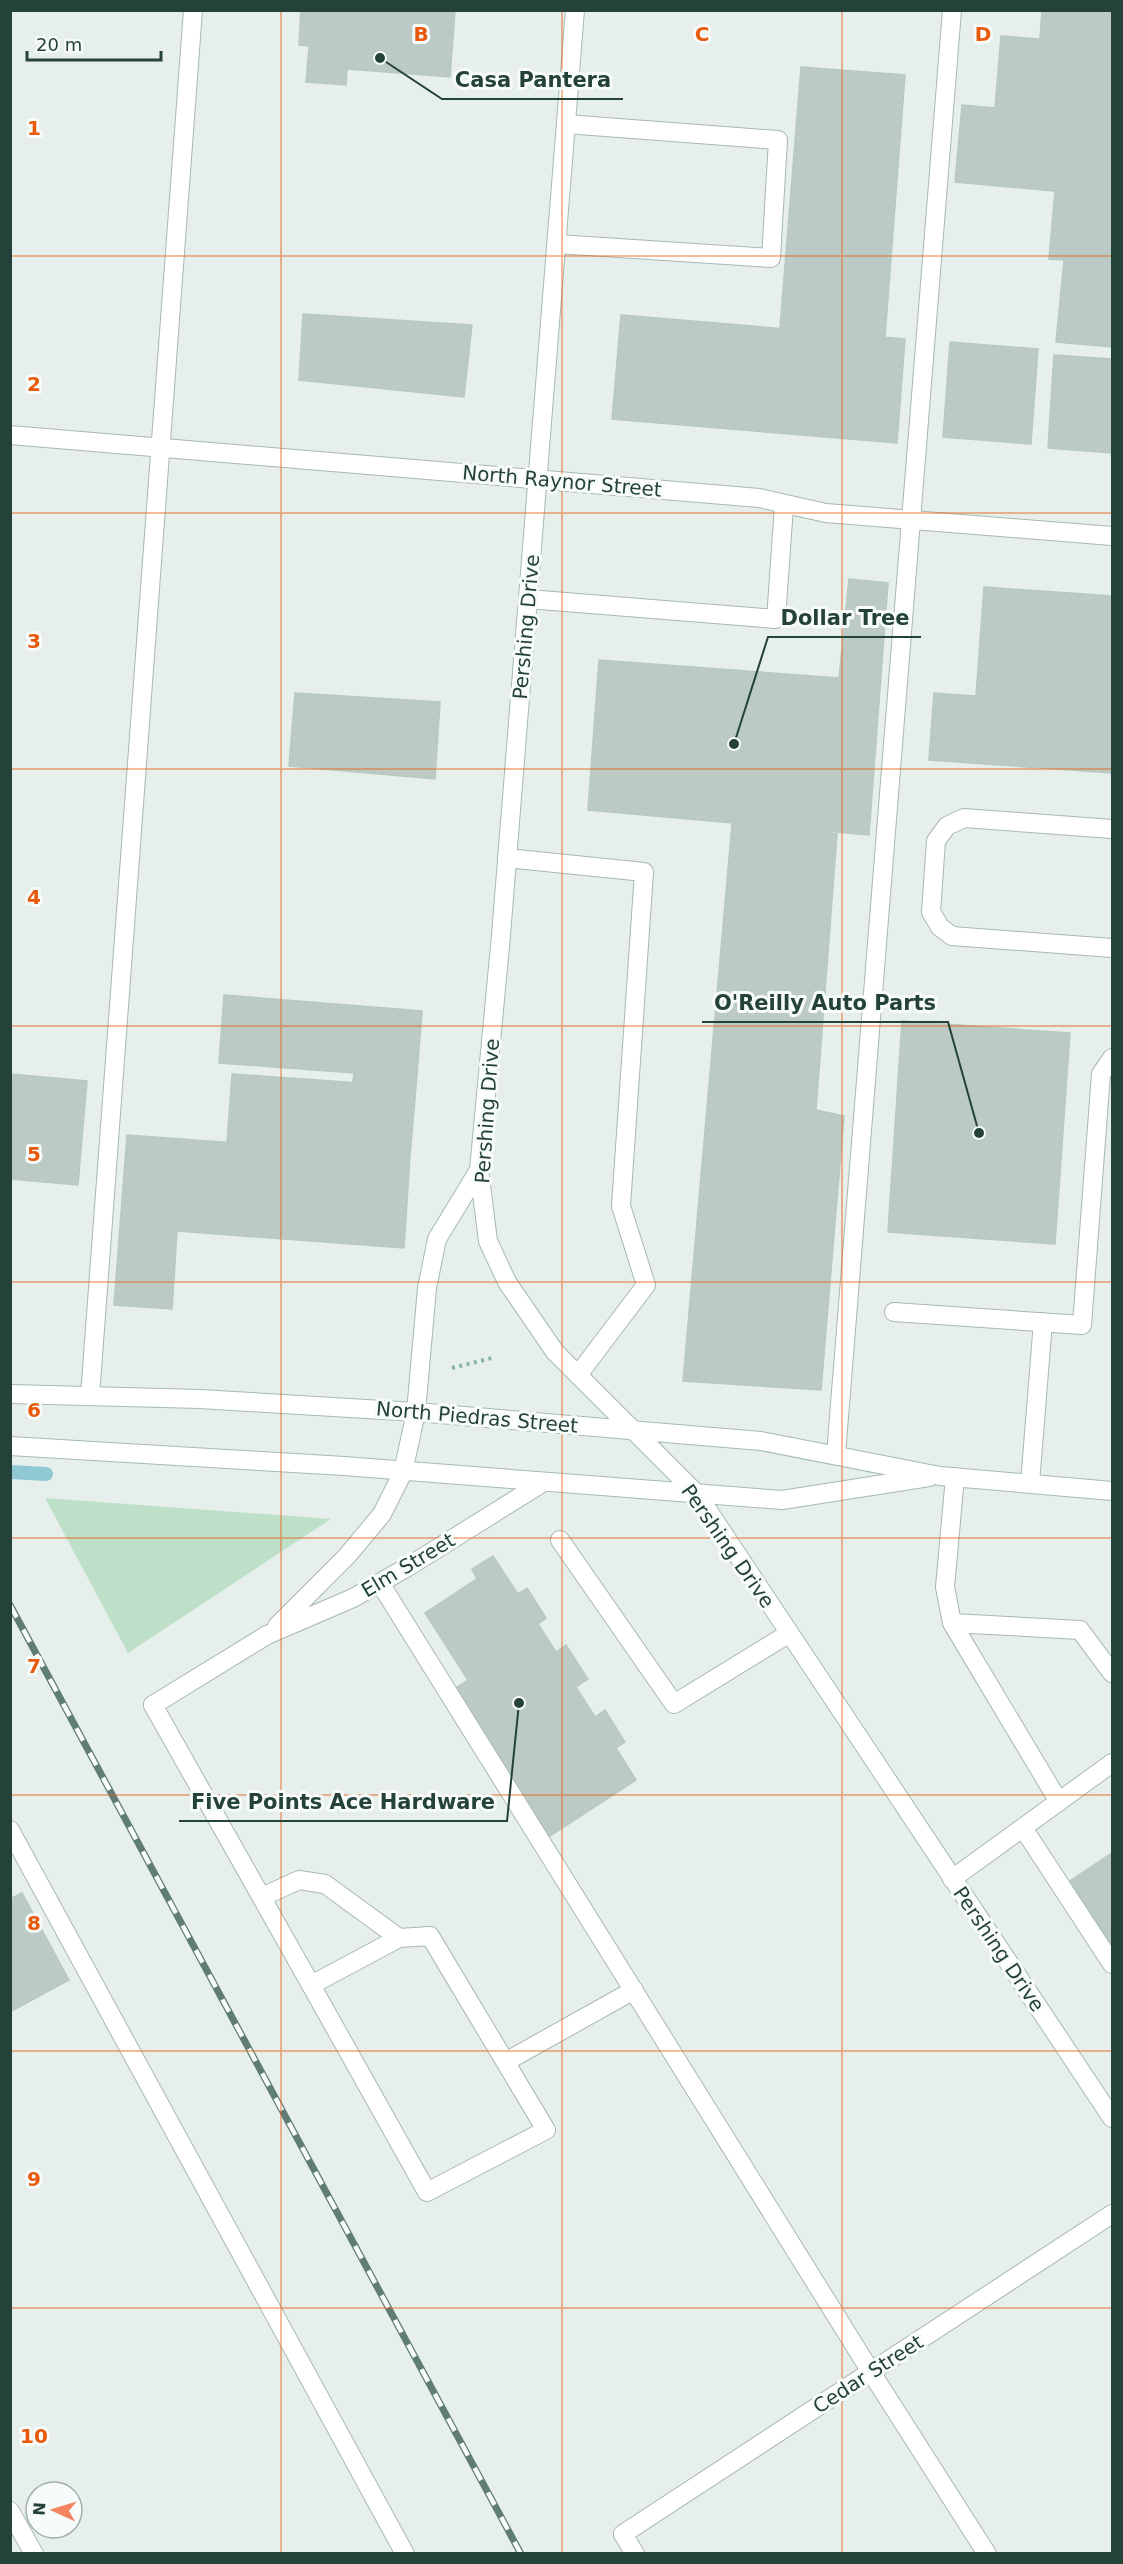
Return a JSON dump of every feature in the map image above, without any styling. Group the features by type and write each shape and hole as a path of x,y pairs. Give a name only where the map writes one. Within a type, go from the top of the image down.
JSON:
{"main road":[{"path":"90,1396 193,10"},
{"name":"Pershing Drive","path":"575,10 507,858 479,1170 488,1241 507,1282 555,1352 697,1494 788,1634 1113,2118"},
{"path":"836,1454 913,521 952,10"},
{"path":"557,244 771,258 778,140 566,124"},
{"name":"North Raynor Street","path":"10,435 759,498 784,506 826,513 1113,536"},
{"path":"528,599 776,619 784,506"},
{"path":"1113,829 964,818 947,826 936,841 931,912 940,927 952,936 1113,948"},
{"path":"507,858 644,872 621,1206 646,1285 578,1375"},
{"path":"894,1312 1082,1324 1101,1074 1113,1058"},
{"name":"Elm Street","path":"267,1635 347,1556 382,1514 403,1472 416,1412 426,1288 437,1239 479,1170"},
{"path":"1030,1483 1043,1322"},
{"name":"North Piedras Street","path":"10,1394 201,1399 416,1412 761,1441 947,1476 1113,1491"},
{"name":"North Piedras Street","path":"10,1446 782,1500 947,1476"},
{"path":"947,1476 945,1587 952,1623 1059,1802"},
{"name":"Elm Street","path":"262,1897 153,1705 267,1635 353,1598 380,1583 542,1484"},
{"path":"560,1540 674,1704 788,1634"},
{"path":"380,1583 871,2372 987,2553"},
{"path":"952,1623 1080,1630 1113,1673"},
{"path":"952,1878 1113,1763"},
{"path":"1023,1828 1113,1964"},
{"path":"10,1830 405,2553"},
{"path":"311,1985 399,1938 430,1936 507,2061 546,2130 427,2192 311,1985 262,1897 299,1880 324,1884 399,1938"},
{"path":"507,2061 634,1990"},
{"name":"Cedar Street","path":"635,2553 623,2534 1113,2214"},
{"path":"10,2511 34,2553"}],"path":[{"path":"447,1369 463,1367 492,1358"}],"green space":[{"path":"45,1498 331,1519 128,1653"}],"building":[{"path":"301,10 455,11 450,77 347,69 346,85 306,82 309,46 299,45"},
{"path":"1042,10 1112,10 1112,347 1056,342 1064,260 1049,259 1055,191 955,182 962,105 995,108 1001,36 1040,39"},
{"path":"801,67 905,75 885,337 780,328"},
{"path":"303,314 472,325 464,397 299,380"},
{"path":"621,315 905,339 897,443 612,419"},
{"path":"950,342 1038,349 1031,444 943,437"},
{"path":"1054,355 1112,359 1112,453 1048,448"},
{"path":"849,579 888,583 869,835 588,810 599,660 839,678"},
{"path":"984,587 1112,596 1112,773 929,760 934,693 976,696"},
{"path":"295,693 440,702 435,779 289,766"},
{"path":"732,824 837,834 816,1110 844,1116 821,1390 683,1381"},
{"path":"224,995 422,1011 416,1087 353,1082 354,1073 219,1063"},
{"path":"902,1021 1070,1033 1055,1244 888,1232"},
{"path":"10,1074 87,1081 78,1185 10,1179"},
{"path":"232,1074 416,1087 410,1156 227,1143"},
{"path":"127,1135 410,1156 404,1248 177,1231 172,1309 114,1305"},
{"path":"493,1556 518,1594 527,1588 546,1618 538,1624 556,1652 566,1645 588,1679 576,1687 595,1717 605,1710 625,1742 616,1748 636,1780 547,1838 453,1690 468,1680 425,1613 477,1579 472,1569"},
{"path":"1112,1853 1112,1945 1070,1881"},
{"path":"22,1893 69,1980 10,2012 10,1899"}],"waterway":[{"path":"10,1472 46,1474"}],"railway":[{"path":"10,1605 521,2554"}],"place":[{"name":"Casa Pantera","path":"380,58"},
{"name":"Dollar Tree","path":"734,744"},
{"name":"O'Reilly Auto Parts","path":"979,1133"},
{"name":"Five Points Ace Hardware","path":"519,1703"}]}
